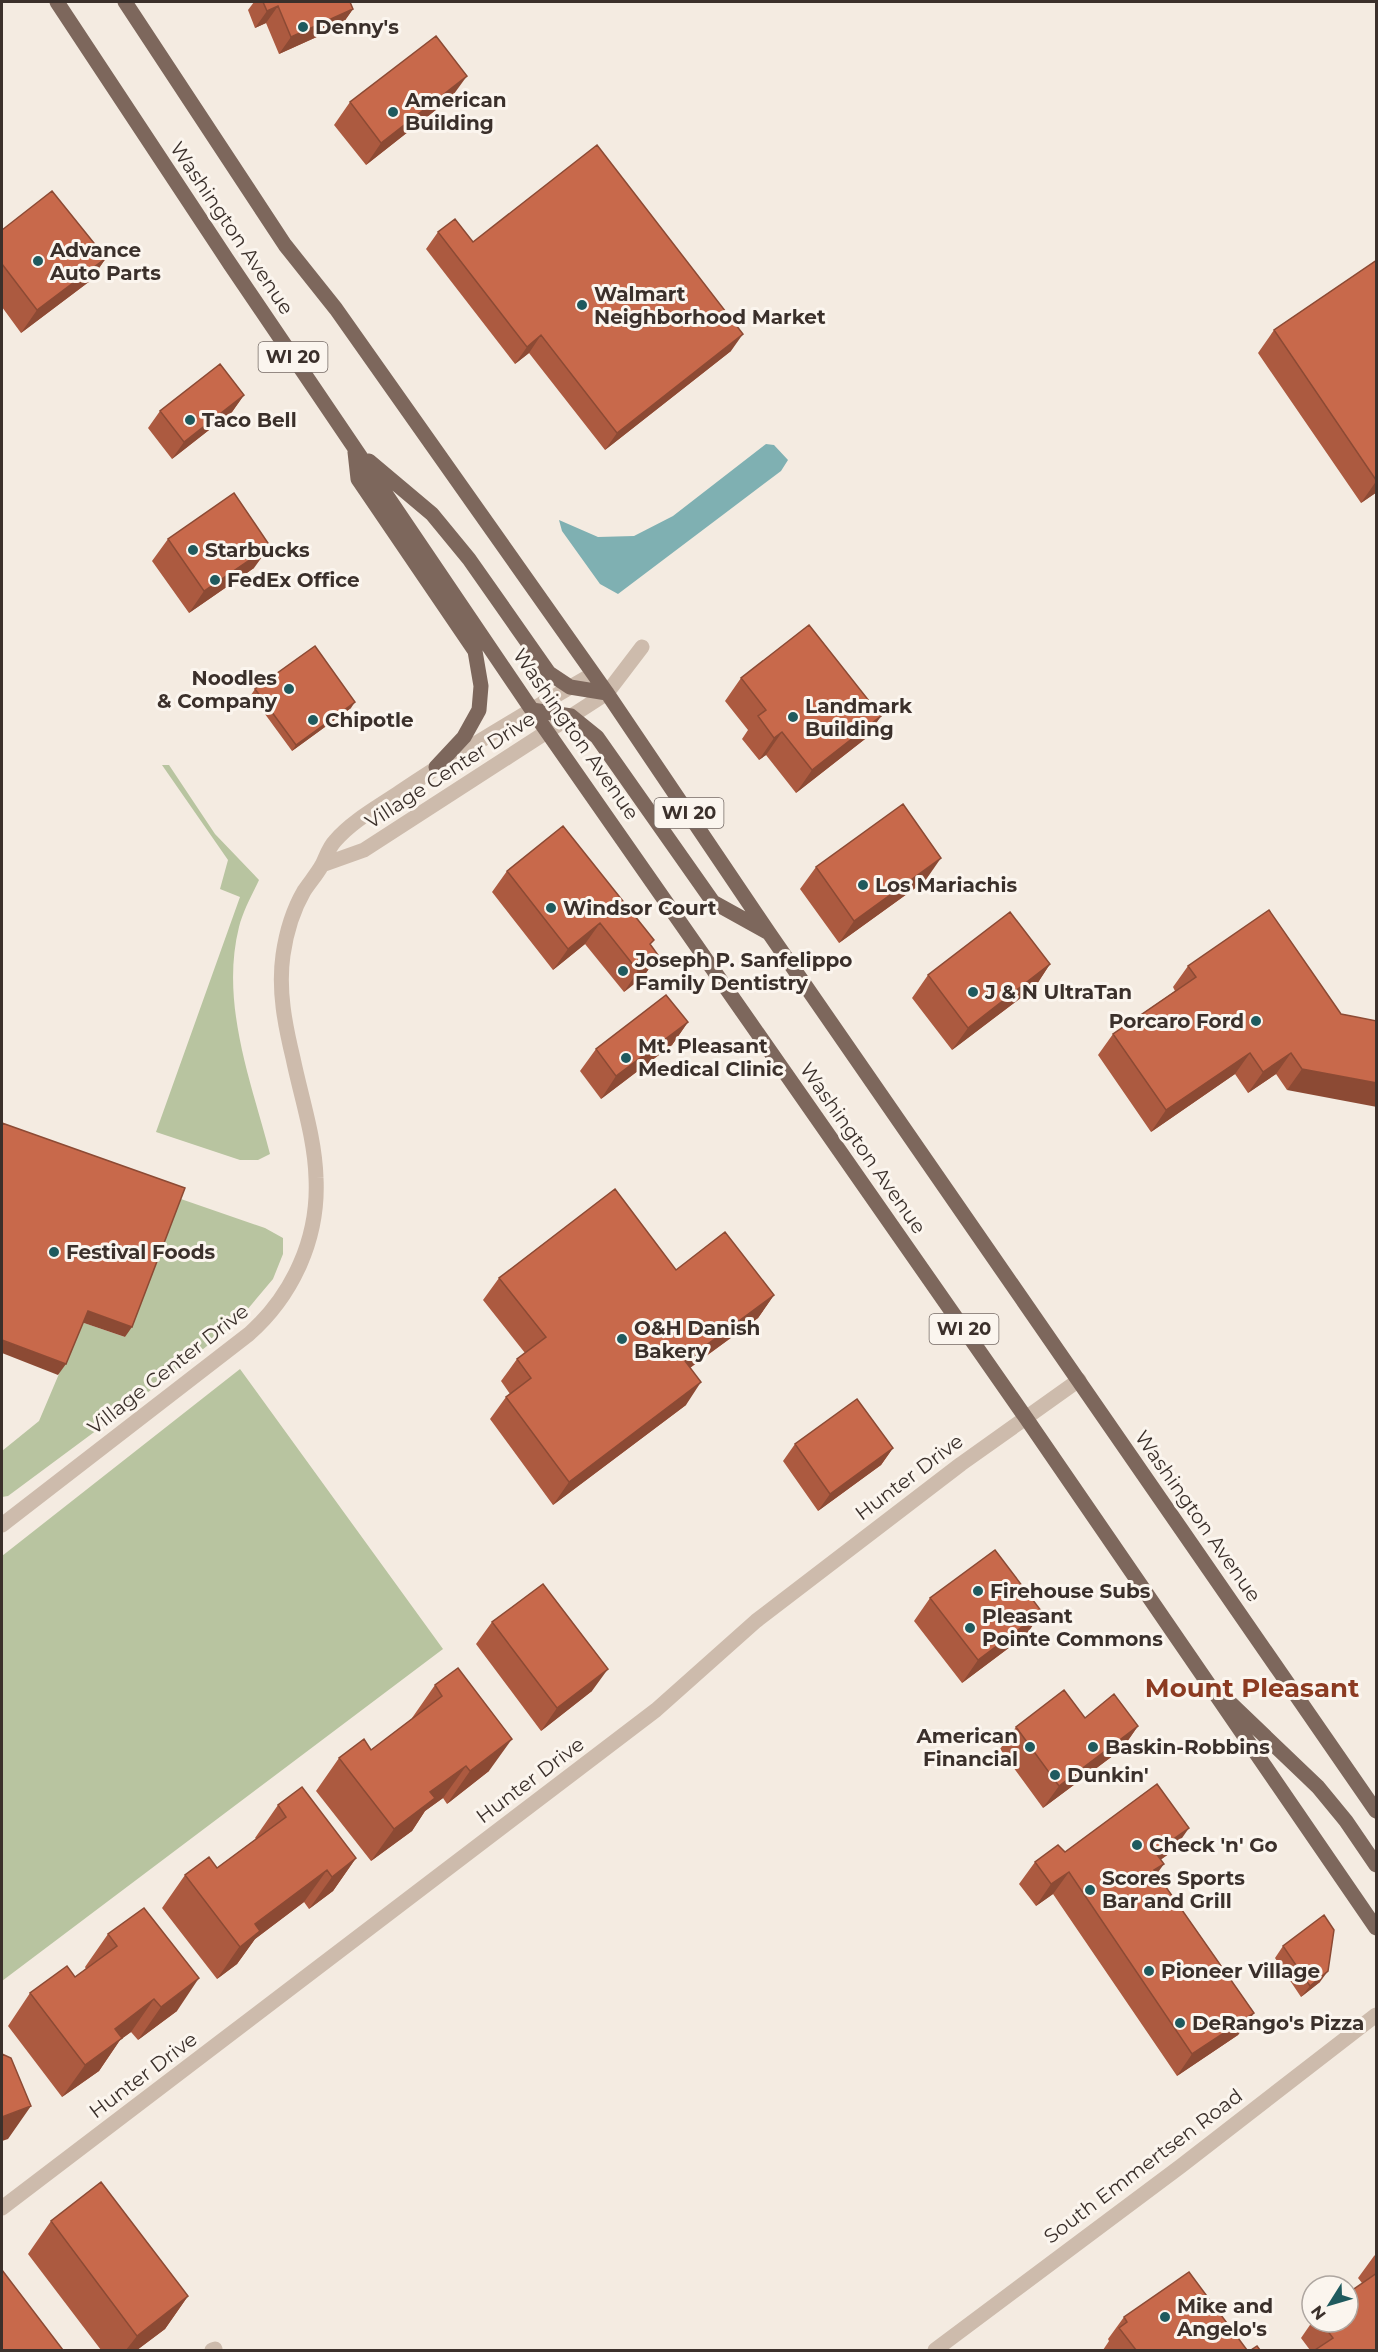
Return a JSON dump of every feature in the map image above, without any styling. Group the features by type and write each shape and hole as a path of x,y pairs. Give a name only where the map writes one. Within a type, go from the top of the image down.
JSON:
{"main road":[{"name":"Washington Avenue","path":"57,2 354,448 532,710 1026,1418 1377,1929"},
{"name":"Washington Avenue","path":"125,2 285,245 336,309 607,693 769,933 1377,1811"},
{"path":"354,448 432,514 469,559 549,674 570,687 607,693"},
{"path":"354,448 358,479 475,651 481,686 478,710 464,737 436,767"},
{"path":"532,710 571,716 597,737 714,902 769,933"},
{"path":"1206,1680 1318,1787 1346,1821 1377,1865"}],"street":[{"name":"Village Center Drive","path":"322,865 364,850 607,693 642,647"},
{"name":"Village Center Drive","path":"2,1525 249,1334 278,1304 304,1257 316,1204 316,1177 313,1150 286,1028 281,988 283,956 290,923 303,893 334,842 361,818 436,767 593,674"},
{"name":"Hunter Drive","path":"2,2208 656,1710 756,1621 960,1464 1079,1380"},
{"name":"South Emmertsen Road","path":"934,2350 1181,2166 1377,2015"}],"green space":[{"path":"162,765 169,765 215,834 259,880 239,927 234,956 233,984 240,1042 270,1154 258,1160 240,1160 156,1132 240,897 220,889 228,860"},
{"path":"178,1198 265,1228 283,1238 283,1254 273,1279 236,1323 159,1384 8,1496 2,1497 2,1451 39,1421 81,1322 125,1337"},
{"path":"240,1369 443,1649 2,1981 2,1556"}],"water":[{"path":"766,444 774,445 788,460 781,471 618,594 600,584 562,531 559,520 598,537 634,536 673,516"}],"building":[{"path":"263,2 350,2 353,9 291,37 278,6 267,11"},
{"name":"American Building","path":"436,36 467,76 381,143 350,102"},
{"name":"Walmart Neighborhood Market","path":"597,145 743,334 617,433 541,335 527,347 438,232 455,219 473,242"},
{"name":"Advance Auto Parts","path":"52,191 106,258 37,310 2,264 2,230"},
{"path":"1377,260 1377,480 1376,480 1274,330"},
{"name":"Taco Bell","path":"220,364 244,395 184,442 160,411"},
{"path":"234,493 270,546 204,591 168,539"},
{"name":"Landmark Building","path":"809,625 881,716 812,770 782,732 774,738 758,716 766,710 741,678"},
{"path":"315,646 355,702 296,745 255,689"},
{"name":"Los Mariachis","path":"903,804 941,858 854,921 816,867"},
{"path":"563,826 654,940 650,944 658,955 638,971 600,923 568,949 507,871"},
{"path":"1269,910 1341,1014 1377,1021 1377,1083 1302,1069 1291,1053 1263,1072 1250,1053 1166,1110 1113,1034 1196,977 1188,966"},
{"name":"J & N UltraTan","path":"1010,912 1050,964 968,1028 928,975"},
{"path":"666,995 688,1022 616,1076 596,1049"},
{"name":"Festival Foods","path":"2,1123 185,1188 132,1327 88,1311 66,1364 2,1340"},
{"name":"O&H Danish Bakery","path":"615,1189 676,1270 725,1232 774,1295 685,1361 701,1382 569,1482 506,1397 531,1378 517,1359 546,1337 499,1278"},
{"path":"857,1399 893,1448 830,1494 795,1444"},
{"path":"995,1550 1042,1612 978,1660 930,1598"},
{"path":"543,1584 608,1669 557,1708 492,1622"},
{"path":"458,1668 512,1739 470,1771 466,1766 430,1792 435,1798 394,1829 339,1758 364,1739 371,1750 442,1696 435,1685"},
{"path":"1064,1690 1085,1718 1114,1694 1138,1726 1059,1786 1016,1727"},
{"name":"Pioneer Village","path":"1157,1784 1189,1828 1155,1852 1164,1864 1154,1870 1254,2013 1192,2054 1069,1872 1051,1884 1035,1862 1058,1845 1065,1852"},
{"path":"302,1787 356,1858 332,1877 327,1870 255,1924 260,1931 240,1947 185,1875 209,1857 217,1868 286,1817 278,1805"},
{"path":"144,1908 199,1978 161,2007 154,1999 115,2029 122,2038 85,2065 30,1993 67,1966 75,1977 117,1946 108,1934"},
{"path":"1324,1915 1334,1930 1328,1971 1310,1986 1283,1946"},
{"path":"2,2054 11,2058 31,2106 2,2117"},
{"path":"101,2182 188,2296 137,2336 51,2221"},
{"path":"2,2270 63,2350 2,2350"},
{"path":"1189,2272 1247,2350 1136,2350 1119,2328 1127,2322 1124,2317"},
{"path":"1377,2273 1377,2350 1315,2350 1333,2338 1330,2334 1360,2334 1360,2285"}],"place":[{"name":"Denny's","path":"303,27"},
{"name":"American Building","path":"393,112"},
{"name":"Advance Auto Parts","path":"38,261"},
{"name":"Walmart Neighborhood Market","path":"582,305"},
{"name":"Taco Bell","path":"190,420"},
{"name":"Starbucks","path":"193,550"},
{"name":"FedEx Office","path":"215,580"},
{"name":"Noodles & Company","path":"289,689"},
{"name":"Landmark Building","path":"793,717"},
{"name":"Chipotle","path":"313,720"},
{"name":"Los Mariachis","path":"863,885"},
{"name":"Windsor Court","path":"551,908"},
{"name":"Joseph P. Sanfelippo Family Dentistry","path":"623,971"},
{"name":"J & N UltraTan","path":"973,992"},
{"name":"Porcaro Ford","path":"1256,1021"},
{"name":"Mt. Pleasant Medical Clinic","path":"626,1058"},
{"name":"Festival Foods","path":"54,1252"},
{"name":"O&H Danish Bakery","path":"622,1339"},
{"name":"Firehouse Subs","path":"978,1591"},
{"name":"Pleasant Pointe Commons","path":"970,1628"},
{"name":"American Financial","path":"1030,1747"},
{"name":"Baskin-Robbins","path":"1093,1747"},
{"name":"Dunkin'","path":"1055,1775"},
{"name":"Check 'n' Go","path":"1137,1845"},
{"name":"Scores Sports Bar and Grill","path":"1090,1890"},
{"name":"Pioneer Village","path":"1149,1971"},
{"name":"DeRango's Pizza","path":"1180,2023"},
{"name":"Mike and Angelo's","path":"1165,2317"}],"district":[{"name":"Mount Pleasant","path":"1252,1688"}]}
